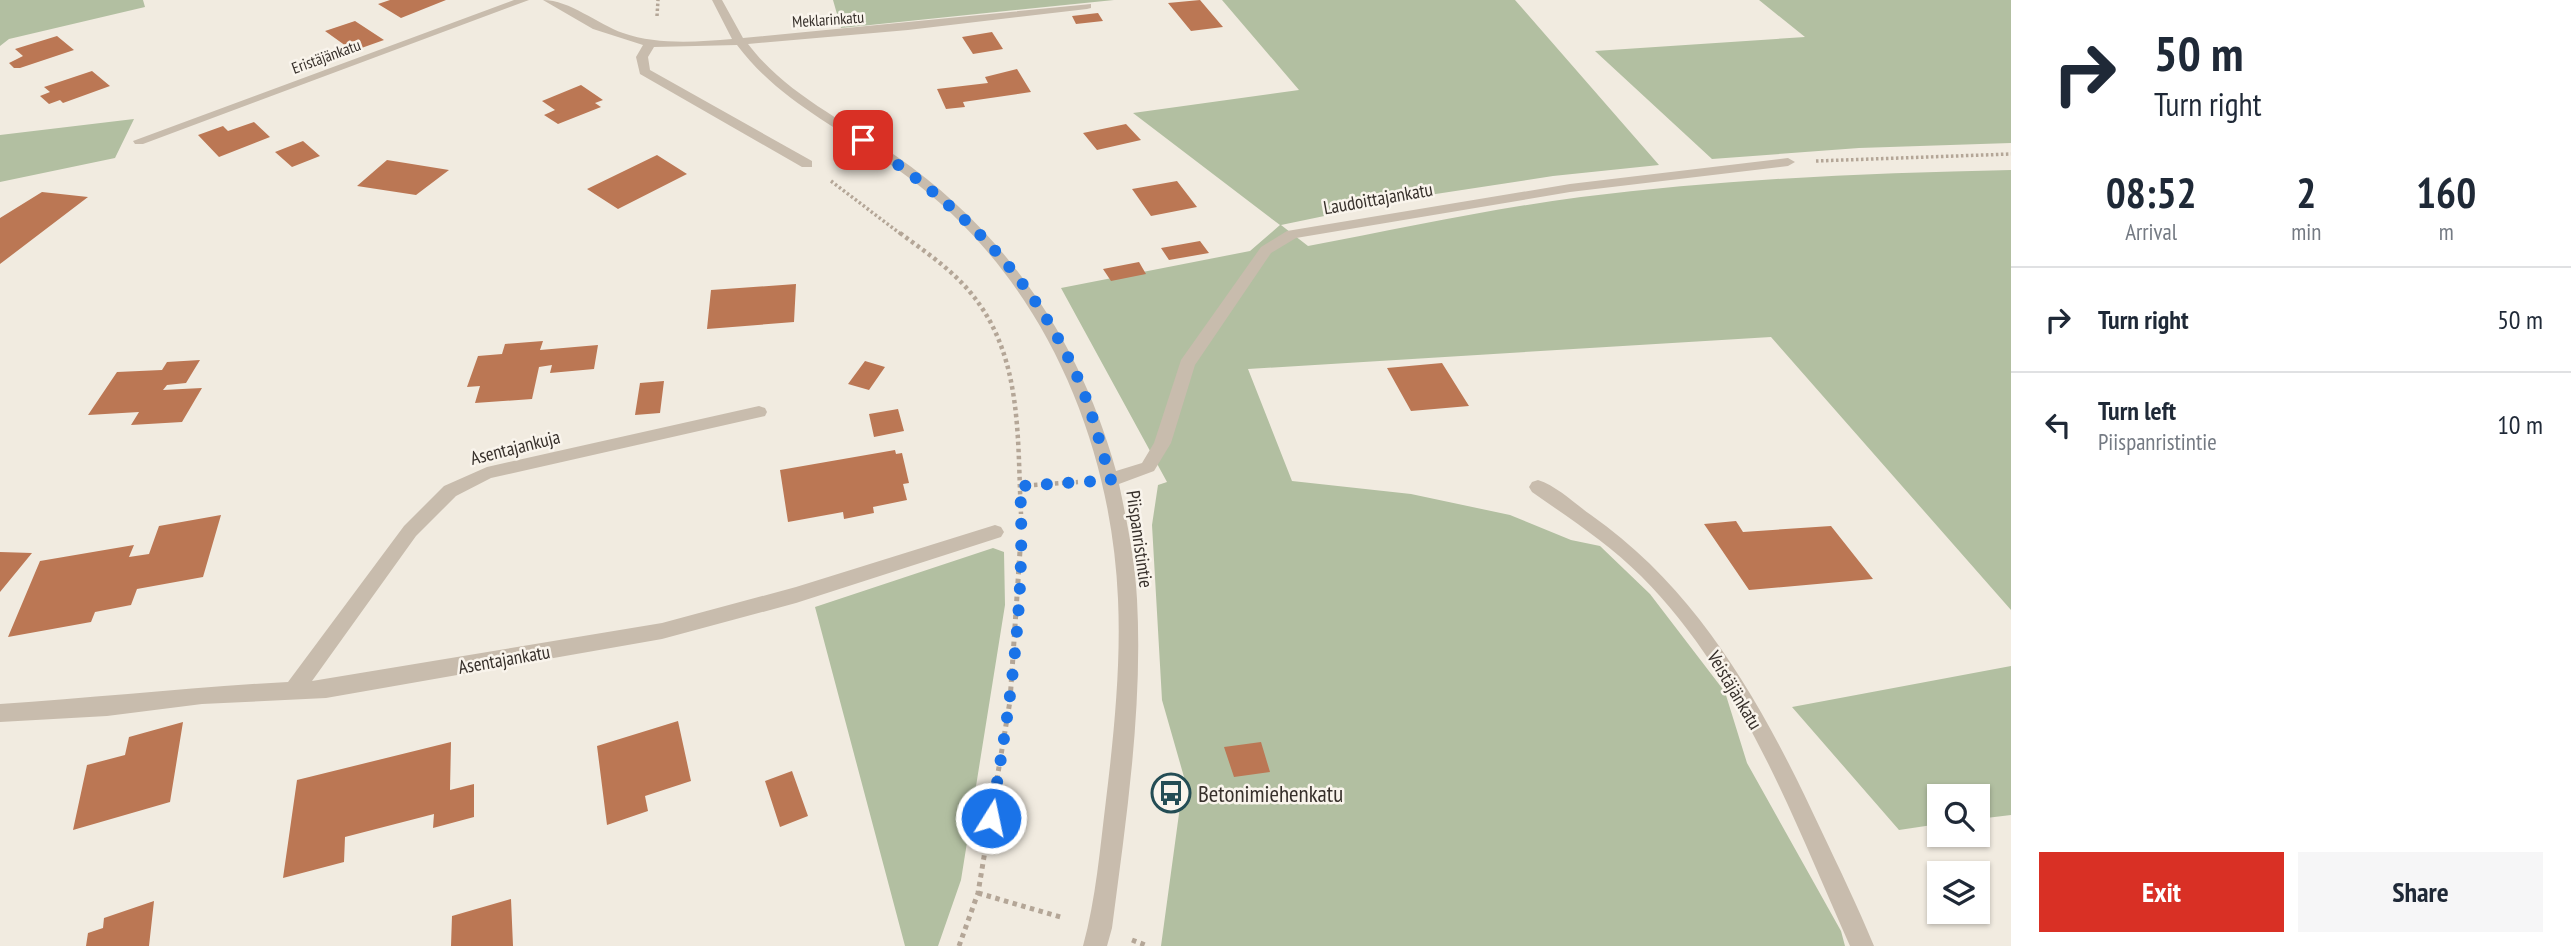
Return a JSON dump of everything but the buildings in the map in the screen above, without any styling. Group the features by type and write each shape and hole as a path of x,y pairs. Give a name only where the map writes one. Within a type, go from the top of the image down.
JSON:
{"street":[{"name":"Eristäjänkatu","path":"139,141 524,0"},
{"name":"Meklarinkatu","path":"548,0 600,28 650,43 738,42 929,26 1087,6"},
{"name":"Piispanristintie","path":"717,0 738,42 780,85 939,194 995,249 1034,300 1065,351 1081,386 1111,480 1127,591 1126,715 1100,928 1094,946"},
{"path":"650,43 642,57 644,72 807,164"},
{"name":"Laudoittajankatu","path":"1111,480 1148,467 1162,443 1187,364 1266,250 1292,234 1570,187 1788,162"},
{"name":"Asentajankuja","path":"294,690 391,554 429,510 450,491 487,473 759,412"},
{"name":"Veistäjänkatu","path":"1538,487 1619,544 1662,585 1695,626 1756,724 1862,946"},
{"name":"Asentajankatu","path":"0,713 107,707 202,695 326,689 662,631 796,595 995,532"}],"path":[{"path":"1788,162 2011,154"},
{"path":"807,164 949,270 971,293 991,323 1004,349 1015,391 1021,519"},
{"path":"1020,486 1111,480"},
{"path":"959,946 978,893 1010,701 1020,541"}],"green space":[{"path":"0,0 143,0 145,7 9,39 0,46"},
{"path":"833,0 1114,0 841,28"},
{"path":"1222,0 1515,0 1659,165 1553,176 1416,197 1281,225 1308,246 1512,207 1635,191 1796,178 2011,170 2011,610 1771,337 1248,369 1292,481 1411,494 1510,515 1571,540 1600,546 1650,594 1725,692 1747,763 1841,931 1845,946 1161,946 1184,777 1162,700 1152,525 1158,485 1167,482 1061,288 1250,251 1280,225 1133,113 1299,90"},
{"path":"1759,0 2011,0 2011,143 1859,148 1712,159 1595,51 1805,37"},
{"path":"134,119 115,158 0,182 0,135"},
{"path":"993,548 1004,552 1005,605 961,880 938,946 905,946 815,607"},
{"path":"2011,666 2011,815 1990,818 1990,784 1927,784 1927,826 1899,830 1792,707"}],"place":[{"name":"Betonimiehenkatu","path":"1171,793"}],"route":[{"path":"863,140 939,194 995,249 1021,281 1065,351 1081,386 1111,480 1020,486 1019,587 1010,701 991,818"}]}
